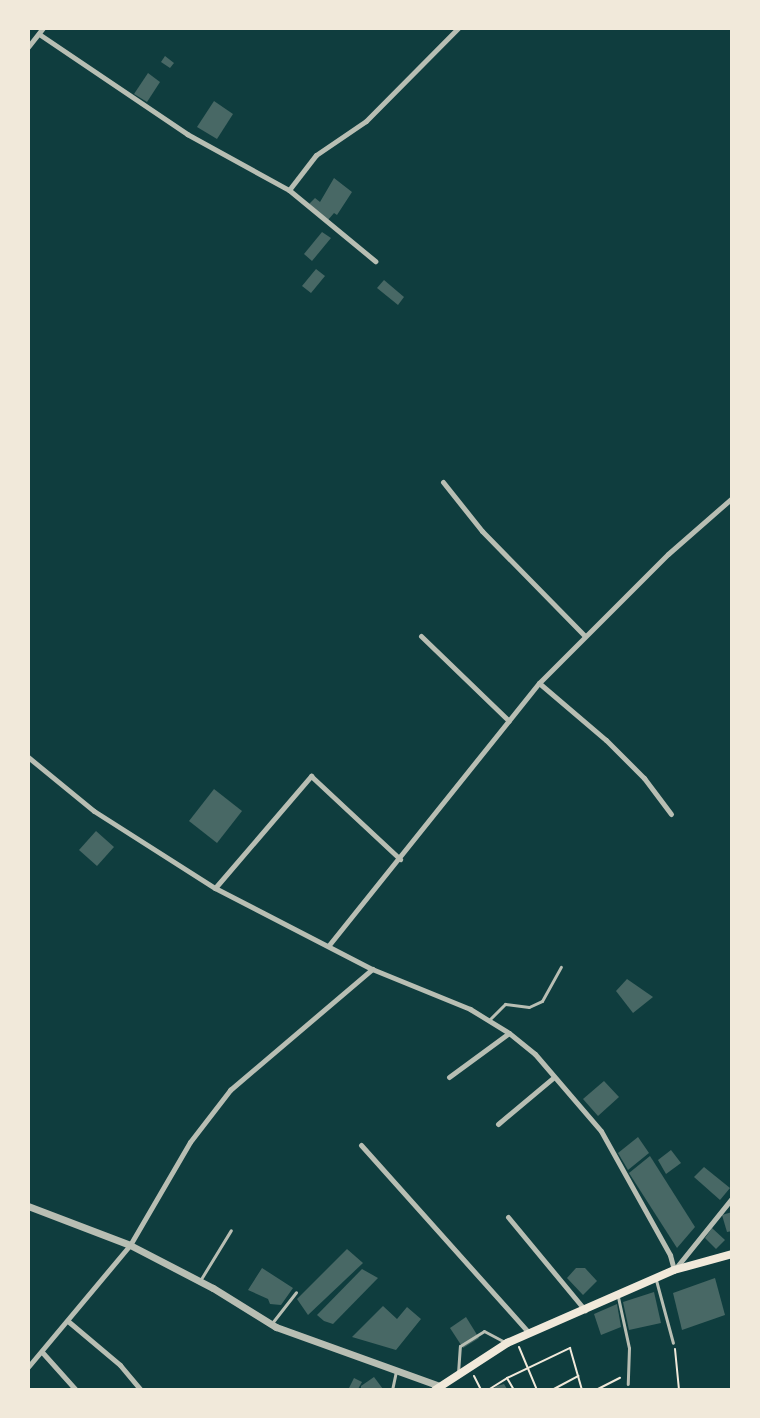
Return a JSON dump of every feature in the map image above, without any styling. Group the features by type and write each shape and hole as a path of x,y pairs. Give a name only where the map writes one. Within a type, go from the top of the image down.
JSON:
{"main road":[{"path":"438,1388 507,1343 674,1270 732,1254"}],"street":[{"path":"28,46 43,28"},
{"path":"289,190 316,155 366,121 458,28"},
{"path":"39,34 187,134 289,190 375,261"},
{"path":"443,482 483,531 584,635"},
{"path":"329,945 539,683 584,635 732,498"},
{"path":"421,636 508,721"},
{"path":"539,683 606,740 644,778 671,814"},
{"path":"28,757 94,812 216,888 372,969 489,1020 509,1033 554,1077 601,1131 670,1255 674,1270"},
{"path":"216,888 311,776 400,859"},
{"path":"29,1365 69,1322 130,1245 190,1142 230,1090 372,969"},
{"path":"449,1077 509,1033"},
{"path":"498,1124 554,1077"},
{"path":"362,1145 529,1333"},
{"path":"674,1270 732,1198"},
{"path":"28,1206 130,1245 200,1281 271,1324 396,1369 438,1388"},
{"path":"508,1217 585,1310"},
{"path":"69,1322 120,1365 141,1389"},
{"path":"42,1352 76,1389"}],"lane":[{"path":"489,1020 505,1004 529,1007 542,1001 561,967"},
{"path":"200,1281 231,1230"},
{"path":"656,1278 673,1343"},
{"path":"271,1324 296,1292"},
{"path":"618,1295 629,1348 628,1384"},
{"path":"458,1374 460,1346 484,1331 507,1343"},
{"path":"392,1389 396,1369"}],"path":[{"path":"673,1343 680,1367 680,1389"},
{"path":"519,1347 537,1389"},
{"path":"488,1389 570,1348 582,1389"},
{"path":"474,1376 481,1389"},
{"path":"552,1389 578,1376"},
{"path":"507,1378 513,1389"},
{"path":"596,1389 615,1380"}],"building":[{"path":"165,56 174,63 170,68 161,62"},
{"path":"148,73 160,82 147,102 134,94"},
{"path":"214,101 233,114 217,139 197,127"},
{"path":"334,178 352,192 337,215 334,213 328,220 309,204 315,198 320,202"},
{"path":"322,232 331,238 312,261 304,254"},
{"path":"316,269 325,276 311,293 302,286"},
{"path":"384,280 404,297 398,305 377,288"},
{"path":"214,789 242,811 217,843 189,821"},
{"path":"96,831 114,847 97,866 79,850"},
{"path":"627,979 653,997 633,1013 616,991"},
{"path":"604,1081 619,1097 598,1116 583,1099"},
{"path":"638,1137 649,1153 628,1170 618,1153"},
{"path":"671,1150 681,1163 666,1174 658,1160"},
{"path":"650,1156 695,1227 677,1248 629,1173"},
{"path":"704,1167 730,1188 720,1200 694,1177"},
{"path":"732,1212 732,1231 727,1232 722,1215"},
{"path":"712,1228 725,1240 716,1249 705,1238"},
{"path":"347,1249 363,1263 308,1315 297,1299"},
{"path":"262,1268 293,1288 281,1305 270,1304 268,1299 248,1290"},
{"path":"576,1268 585,1268 597,1281 583,1295 567,1278"},
{"path":"362,1269 378,1278 333,1324 324,1321 317,1315"},
{"path":"715,1278 725,1315 682,1330 673,1293"},
{"path":"654,1292 661,1323 629,1330 623,1302"},
{"path":"617,1304 621,1327 601,1335 594,1314"},
{"path":"383,1306 397,1319 407,1307 421,1319 396,1350 352,1337"},
{"path":"466,1317 479,1338 463,1348 450,1328"},
{"path":"374,1377 383,1389 361,1389 361,1386"},
{"path":"354,1378 362,1382 358,1389 349,1388"},
{"path":"504,1384 507,1389 492,1389 497,1386"}]}
